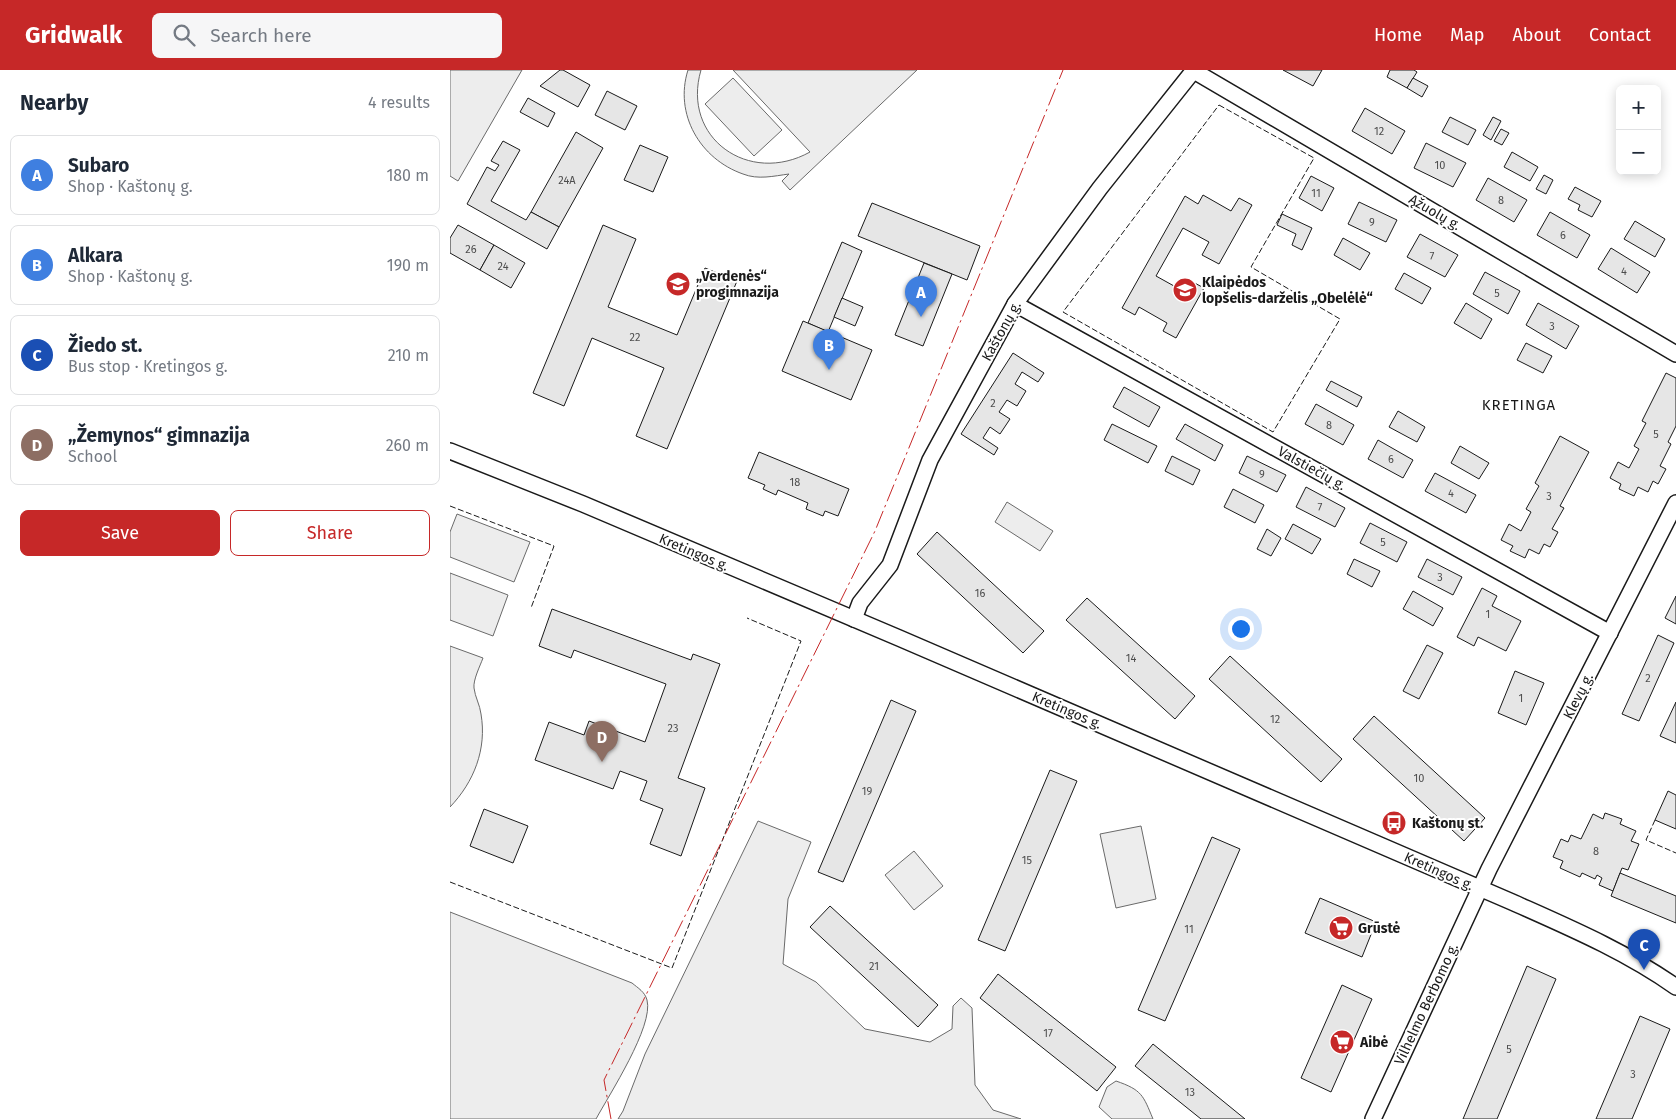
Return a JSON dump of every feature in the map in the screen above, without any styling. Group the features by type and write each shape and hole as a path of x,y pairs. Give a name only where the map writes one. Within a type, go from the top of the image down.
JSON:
{"street":[{"name":"Kaštonų g.","path":"854,619 860,603 890,565 930,460 1015,304 1100,188 1194,70"},
{"name":"Ąžuolų g.","path":"1194,70 1676,354"},
{"name":"Valstiečių g.","path":"1015,304 1610,632"},
{"name":"Kretingos g.","path":"450,450 558,493 1331,823 1601,942 1638,961 1676,986"},
{"name":"Klevų g.","path":"1480,889 1676,503"},
{"name":"Vilhelmo Berbomo g.","path":"1373,1119 1480,889"}],"shaded area":[{"path":"450,70 522,70 458,181 450,176"},
{"path":"688,70 701,70 697,94 701,116 711,135 725,149 743,159 764,163 787,161 810,152 733,70 917,70 790,190 782,181 789,174 760,177 749,176 728,167 714,158 703,146 694,133 685,103 685,86"},
{"path":"733,78 782,130 754,156 705,104"},
{"path":"1007,502 1053,531 1040,551 995,522"},
{"path":"457,514 530,542 514,582 450,557 450,532"},
{"path":"450,573 508,595 493,636 450,620"},
{"path":"450,646 483,658 474,685 482,727 480,752 477,764 466,787 450,807"},
{"path":"758,821 811,842 788,899 783,964 816,982 865,1029 930,1042 952,1029 953,1006 961,998 972,1008 975,1085 993,1110 1021,1119 618,1119 623,1111 645,1054"},
{"path":"1141,826 1156,899 1116,908 1100,834"},
{"path":"914,851 943,886 914,910 885,875"},
{"path":"450,912 632,983 645,995 647,1012 644,1026 620,1078 596,1119 450,1119"},
{"path":"1116,1081 1131,1087 1140,1094 1147,1104 1153,1119 1112,1119 1099,1107 1107,1087"}],"building":[{"path":"560,70 590,85 578,107 540,86"},
{"path":"1283,70 1322,70 1313,86"},
{"path":"1390,70 1414,70 1417,72 1407,88 1387,77"},
{"path":"1413,78 1428,86 1422,97 1407,88"},
{"path":"607,91 637,106 625,130 595,115"},
{"path":"528,98 555,113 548,127 520,112"},
{"path":"1365,108 1405,131 1392,154 1352,131"},
{"path":"1450,117 1476,130 1468,145 1442,132"},
{"path":"1493,117 1501,121 1491,140 1483,135"},
{"path":"1501,129 1509,133 1502,145 1494,141"},
{"path":"576,132 603,148 559,227 531,212"},
{"path":"503,141 520,150 491,201 526,220 531,212 559,227 547,249 467,204 487,167 495,171 499,165 491,161"},
{"path":"1426,143 1466,163 1453,187 1414,168"},
{"path":"640,145 668,157 653,192 624,180"},
{"path":"1512,152 1538,167 1530,181 1504,167"},
{"path":"1544,175 1553,180 1546,194 1536,189"},
{"path":"1311,176 1334,188 1322,211 1299,198"},
{"path":"1488,178 1527,200 1514,222 1476,200"},
{"path":"1575,187 1601,201 1592,217 1578,210 1580,205 1568,199"},
{"path":"1203,195 1231,211 1239,198 1252,205 1219,264 1202,255 1209,242 1183,228 1156,276 1183,291 1189,280 1204,288 1176,338 1163,331 1167,323 1139,307 1135,315 1122,308 1185,196 1198,204"},
{"path":"1359,202 1397,220 1386,242 1348,224"},
{"path":"872,203 980,246 967,280 858,236"},
{"path":"1550,212 1590,235 1577,258 1537,235"},
{"path":"1282,214 1312,228 1302,250 1292,245 1296,234 1277,225"},
{"path":"1635,221 1665,239 1655,257 1624,239"},
{"path":"458,225 494,245 480,270 450,253 450,238"},
{"path":"603,225 636,239 608,307 677,335 705,268 737,281 667,449 636,436 664,368 592,338 564,406 533,393"},
{"path":"1420,234 1458,255 1445,277 1407,257"},
{"path":"1343,238 1370,253 1360,270 1334,255"},
{"path":"842,242 862,251 828,332 808,323"},
{"path":"494,245 525,263 511,288 480,270"},
{"path":"1611,248 1650,272 1637,293 1598,269"},
{"path":"924,263 952,274 923,346 895,335"},
{"path":"1485,272 1520,291 1508,314 1473,294"},
{"path":"1404,273 1431,288 1422,304 1395,289"},
{"path":"842,298 863,307 855,326 834,317"},
{"path":"1466,303 1492,319 1481,339 1454,323"},
{"path":"1538,303 1579,326 1566,349 1526,325"},
{"path":"803,321 872,350 851,400 782,371"},
{"path":"1526,343 1552,356 1543,373 1517,360"},
{"path":"1013,353 1044,373 1038,382 1022,372 1015,384 1026,391 1017,406 1007,400 999,412 1010,419 1000,434 990,427 983,438 998,448 994,455 961,434"},
{"path":"1666,373 1676,378 1676,426 1668,442 1671,444 1660,466 1666,469 1658,484 1653,481 1648,492 1638,487 1634,496 1619,489 1621,484 1610,478 1618,462 1629,468 1639,449 1634,446 1646,423 1642,421"},
{"path":"1331,381 1362,397 1357,407 1326,390"},
{"path":"1124,387 1160,407 1149,427 1113,407"},
{"path":"1316,404 1354,425 1343,445 1305,424"},
{"path":"1398,411 1425,427 1417,442 1389,427"},
{"path":"1112,424 1157,446 1148,463 1104,440"},
{"path":"1185,424 1223,445 1215,461 1176,439"},
{"path":"1560,436 1589,452 1560,506 1564,508 1552,529 1558,532 1550,547 1544,544 1539,554 1529,549 1525,558 1510,551 1513,546 1501,540 1509,524 1521,531 1531,512 1526,509 1539,486 1535,483"},
{"path":"1378,440 1413,460 1403,478 1368,459"},
{"path":"1460,446 1489,463 1479,479 1451,463"},
{"path":"759,452 849,489 838,516 825,511 823,516 806,509 808,503 778,490 776,495 763,489 765,485 748,478"},
{"path":"1172,456 1200,470 1193,485 1165,471"},
{"path":"1247,456 1286,475 1277,492 1239,473"},
{"path":"1435,473 1476,495 1466,513 1425,491"},
{"path":"1306,487 1345,508 1335,527 1296,507"},
{"path":"1233,489 1264,505 1255,523 1224,507"},
{"path":"1370,523 1407,542 1397,562 1360,543"},
{"path":"1293,524 1321,539 1312,554 1285,539"},
{"path":"1267,529 1281,538 1271,556 1257,549"},
{"path":"937,532 1044,631 1023,653 917,554"},
{"path":"1354,559 1380,571 1372,587 1347,574"},
{"path":"1427,559 1462,577 1453,595 1418,577"},
{"path":"1482,588 1497,596 1492,606 1521,621 1506,651 1478,637 1474,646 1457,637"},
{"path":"1413,591 1443,608 1433,626 1403,609"},
{"path":"1676,596 1676,624 1665,618"},
{"path":"1087,598 1195,696 1175,719 1066,620"},
{"path":"552,609 691,660 693,654 720,664 678,778 705,788 681,856 650,844 663,809 640,800 647,781 620,771 613,789 535,760 549,722 584,735 589,721 645,742 666,684 574,650 571,658 539,646"},
{"path":"1658,635 1674,643 1639,721 1622,714"},
{"path":"1427,645 1443,653 1419,699 1403,691"},
{"path":"1230,656 1342,759 1321,782 1209,679"},
{"path":"1515,671 1544,683 1526,725 1498,713"},
{"path":"891,700 916,711 843,882 818,872"},
{"path":"1676,702 1676,743 1660,736"},
{"path":"1374,716 1485,818 1464,841 1353,739"},
{"path":"1050,770 1077,781 1005,951 978,940"},
{"path":"1668,791 1676,795 1676,829 1655,820"},
{"path":"484,809 528,826 513,863 470,846"},
{"path":"1605,813 1622,819 1620,824 1636,831 1631,841 1639,844 1628,870 1622,868 1613,891 1599,885 1602,878 1597,875 1595,879 1582,873 1580,877 1560,868 1563,861 1553,857 1561,839 1568,842 1571,835 1581,839 1593,814 1603,819"},
{"path":"1212,837 1240,849 1165,1021 1138,1010"},
{"path":"1620,873 1676,896 1676,923 1611,896"},
{"name":"Grūstė","path":"1320,898 1376,922 1362,957 1305,933"},
{"path":"830,906 938,1005 918,1027 810,927"},
{"path":"1527,966 1556,979 1497,1119 1463,1119"},
{"path":"998,974 1116,1067 1097,1091 980,998"},
{"path":"1342,985 1372,999 1331,1092 1301,1078"},
{"path":"1640,1016 1670,1029 1632,1119 1596,1119"},
{"path":"1153,1044 1245,1119 1201,1119 1135,1066"}],"fence":[{"path":"1219,105 1314,158 1251,267 1340,319 1273,432 1063,312 1219,105"},
{"path":"450,506 554,546 531,608"},
{"path":"450,882 672,968 801,641 747,618"},
{"path":"1655,820 1646,840 1676,853"}],"power":[{"path":"611,1119 604,1080 875,531 1063,70"}],"place":[{"name":"„Verdenės“ progimnazija","path":"678,284"},
{"name":"Klaipėdos lopšelis-darželis „Obelėlė“","path":"1185,290"},
{"name":"Subaro","path":"921,317"},
{"name":"Alkara","path":"829,370"},
{"name":"„Žemynos“ gimnazija","path":"602,762"},
{"name":"Kaštonų st.","path":"1394,823"},
{"name":"Grūstė","path":"1341,928"},
{"name":"Žiedo st.","path":"1644,970"},
{"name":"Aibė","path":"1342,1042"}],"district":[{"name":"KRETINGA","path":"1519,405"}]}
